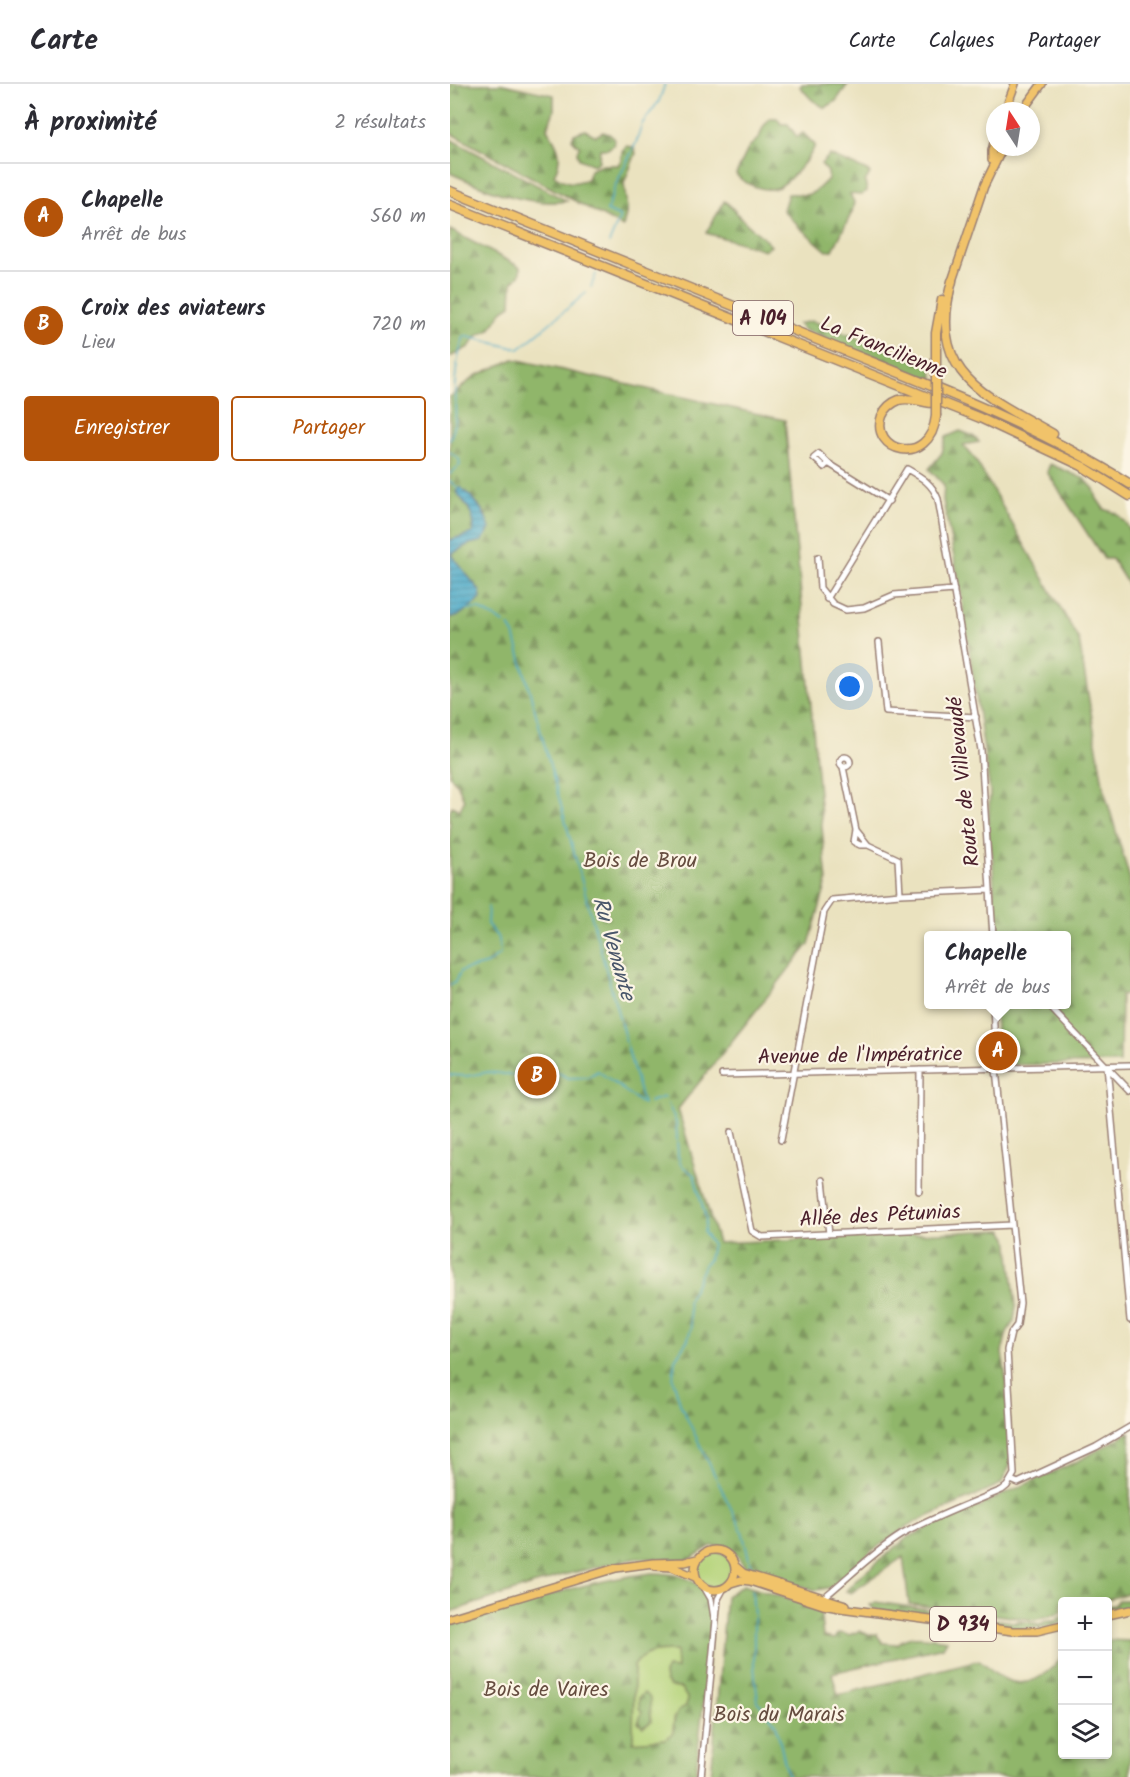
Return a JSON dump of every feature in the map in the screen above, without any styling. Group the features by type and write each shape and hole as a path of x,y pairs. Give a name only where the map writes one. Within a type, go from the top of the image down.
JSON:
{"highway":[{"name":"La Francilienne","path":"450,191 1023,425 1074,451 1130,484"},
{"name":"La Francilienne","path":"450,205 943,403 1082,466 1130,496"},
{"path":"943,403 932,404 910,399 892,404 883,414 881,430 885,439 893,446 910,450 921,445 930,436 936,416 936,376 936,333 950,280"},
{"path":"950,280 945,314 945,334 951,354 961,370 980,390 1069,443 1074,451"}],"main road":[{"path":"1008,102 1015,84"},
{"path":"1029,102 1042,84"},
{"path":"950,280 981,183 995,156"},
{"path":"950,280 997,156"},
{"path":"635,1565 672,1568 695,1577 704,1587 717,1590 731,1582 735,1566 729,1555 716,1549 705,1551 697,1559 695,1577"},
{"path":"450,1618 596,1574 635,1565 685,1562 697,1559"},
{"name":"D 934","path":"735,1566 743,1573 862,1610"},
{"name":"D 934","path":"731,1582 750,1581 823,1605 1012,1631 1037,1631 1058,1626"},
{"path":"1112,1614 1130,1610"}],"street":[{"path":"827,599 889,501 828,463"},
{"name":"Route de Villevaudé","path":"889,501 907,469 930,484 938,499 981,750 993,931"},
{"path":"818,557 820,588 827,599 840,608 855,610 864,608 894,595 954,590"},
{"path":"879,642 886,712 976,717"},
{"path":"843,767 856,830 854,842 868,845 898,859 900,894"},
{"path":"781,1140 824,912 835,898 990,890"},
{"path":"787,1593 819,1600 823,1598 900,1536 1002,1490 1014,1474 1007,1346 1017,1324 1020,1303 996,1069 993,1009"},
{"path":"1051,1009 1130,1090"},
{"name":"Avenue de l'Impératrice","path":"722,1075 1130,1065"},
{"path":"1107,1066 1130,1320"},
{"path":"919,1191 920,1070"},
{"name":"Allée des Pétunias","path":"731,1131 752,1231 762,1237 1012,1225"},
{"path":"822,1180 830,1234"},
{"path":"1011,1480 1018,1483 1096,1447 1130,1427"},
{"path":"704,1587 711,1599 715,1628"},
{"path":"701,1777 718,1599 724,1588"}],"green space":[{"path":"450,84 502,84 554,95 554,111 547,129 554,140 559,156 554,175 566,181 578,182 587,179 590,170 603,165 618,165 626,146 633,147 636,153 624,183 627,210 623,227 450,133"},
{"path":"802,84 848,84 836,101 825,108 812,100 800,87"},
{"path":"770,118 777,118 781,124 788,124 797,137 803,133 815,145 804,163 786,182 776,188 766,189 749,184 736,174 749,147 759,138"},
{"path":"585,130 596,136 603,132 614,138 614,144 608,149 600,149 599,161 594,165 579,159 577,152 580,146 572,139 574,134"},
{"path":"450,139 567,201 522,199 450,173"},
{"path":"830,155 870,173 865,182 867,191 861,195 850,194 854,202 852,212 833,250 827,251 783,210 788,194 811,193 828,179 828,172 821,164"},
{"path":"724,201 771,246 765,250 706,233"},
{"path":"450,230 520,267 520,274 512,283 511,305 503,310 490,330 477,336 469,347 450,357"},
{"path":"812,321 929,365 933,378 928,379 804,330 798,324"},
{"name":"Bois de Brou","path":"514,359 785,420 827,882 809,944 678,1109 718,1243 1003,1230 1008,1238 1016,1306 1014,1321 1007,1332 1002,1352 1006,1379 1011,1463 1001,1484 911,1524 870,1552 832,1587 816,1590 749,1573 737,1555 722,1546 711,1546 688,1560 637,1558 563,1575 450,1612 450,811 452,806 460,810 464,800 457,783 450,776 450,617 458,616 481,599 480,591 452,556 453,553 469,544 482,541 486,515 471,496 456,492 470,511 474,527 473,533 450,540 450,397 475,376"},
{"path":"960,431 973,436 979,442 963,445 975,459 1079,640 1104,790 1130,879 1130,993 1121,995 1120,1063 997,1065 995,1009 1071,1009 1071,931 995,931 993,860 988,832 990,791 960,588 943,500 944,485 929,469 942,453 946,437"},
{"path":"1050,464 1085,479 1094,489 1104,509 1116,513 1130,530 1130,588 1112,559 1104,559 1047,472"},
{"path":"1130,1432 1130,1593 1112,1598 1058,1597 1058,1613 1035,1620 909,1604 903,1557 851,1593 846,1591 858,1578 907,1538 970,1508 982,1507 984,1503 1080,1460"},
{"path":"715,1552 727,1558 733,1570 727,1582 715,1588 703,1582 697,1570 703,1558"},
{"name":"Bois de Vaires","path":"652,1573 676,1575 698,1585 707,1598 710,1615 709,1645 696,1777 450,1777 450,1625 550,1594","holes":["676,1651 677,1669 667,1668 664,1674 665,1681 670,1687 681,1688 688,1699 686,1706 675,1717 673,1733 666,1739 633,1742 634,1666 647,1654"]},
{"name":"Bois du Marais","path":"743,1585 820,1609 823,1637 834,1639 838,1633 849,1635 859,1631 870,1635 876,1634 883,1643 897,1644 914,1637 947,1640 943,1647 832,1673 838,1695 979,1660 1010,1681 1027,1682 1043,1675 1058,1661 1058,1759 1112,1759 1112,1640 1130,1641 1130,1777 711,1777 726,1596"},
{"path":"1118,1600 1130,1600 1130,1607 1112,1611 1112,1605"},
{"path":"876,1602 1040,1624 1058,1618 1058,1624 1014,1629 874,1609 870,1605"},
{"path":"676,1651 677,1669 664,1674 665,1681 670,1687 681,1688 688,1699 686,1706 674,1717 673,1733 667,1739 633,1742 634,1666 647,1654"},
{"name":"Bois de Vaires","path":"644,1693 650,1698 651,1722 643,1727 638,1723 642,1712 639,1708 639,1697"}],"water":[{"path":"460,487 479,506 490,529 482,541 469,544 453,553 452,556 480,591 481,599 458,616 450,617 450,540 473,533 474,527 470,511 456,492"}],"waterway":[{"name":"Ru Venante","path":"609,243 620,217 607,211 615,186 636,143 642,124 659,101 665,84"},
{"name":"Ru Venante","path":"591,287 596,274"},
{"name":"Ru Venante","path":"450,440 455,418 456,371 464,336 519,349 586,293"},
{"name":"Ru Venante","path":"450,452 459,459 460,465 450,474"},
{"name":"Ru Venante","path":"450,481 458,489"},
{"name":"Ru Venante","path":"467,609 479,609 504,623"},
{"name":"Ru Venante","path":"509,626 514,634 643,1104"},
{"path":"450,985 456,981 461,971 487,964 500,954 499,939 487,924 488,907"},
{"path":"450,1075 467,1076 488,1072 512,1075 553,1070 568,1078 588,1077 598,1071 641,1103"},
{"path":"649,1102 665,1098"},
{"path":"668,1104 676,1122 678,1156 681,1165 694,1175 706,1219 704,1233 712,1244 709,1259 688,1301 691,1328 688,1339 675,1359 673,1379 681,1406 742,1531 751,1567"},
{"path":"752,1590 754,1667 758,1702 776,1724 788,1777"}],"place":[{"name":"Chapelle","path":"998,1051"},
{"name":"Croix des aviateurs","path":"537,1076"}]}
